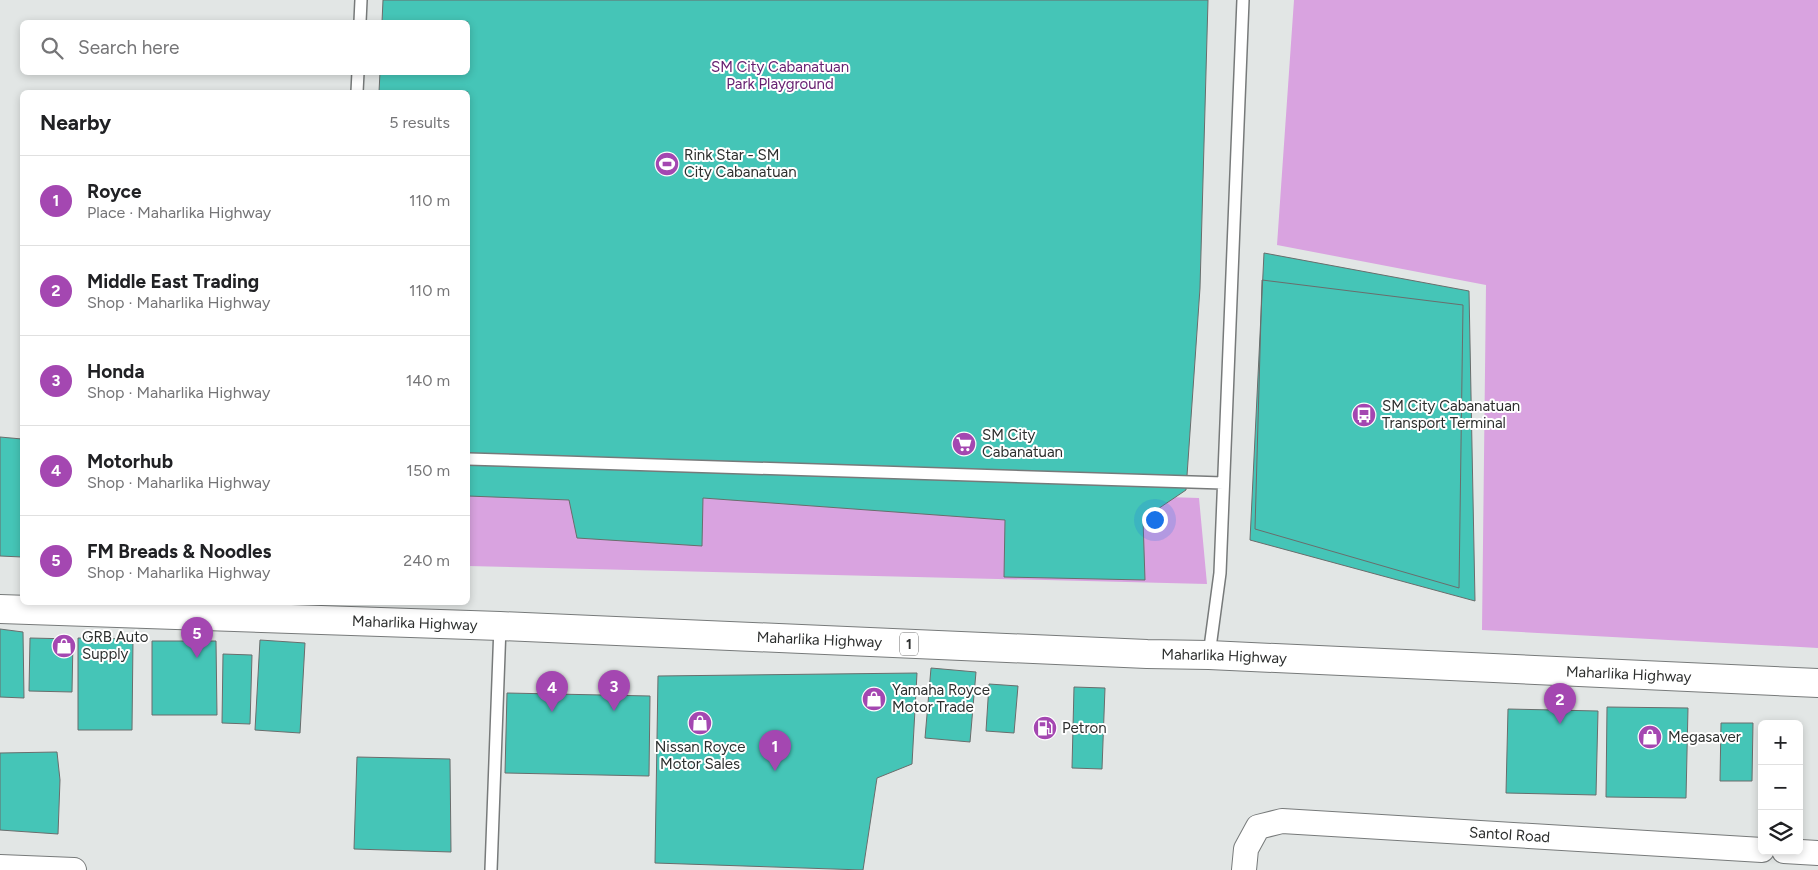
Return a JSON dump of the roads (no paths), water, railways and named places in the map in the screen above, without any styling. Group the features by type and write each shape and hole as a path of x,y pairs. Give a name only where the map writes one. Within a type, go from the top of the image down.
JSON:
{"main road":[{"name":"Maharlika Highway","path":"0,609 353,617 500,626 1147,654 1209,655 1818,683"}],"street":[{"name":"Santol Road","path":"1244,870 1246,849 1258,827 1282,821 1758,850"},
{"path":"1803,852 1818,853"},
{"path":"0,867 74,870"}],"lane":[{"path":"360,0 360,20"},
{"path":"1209,655 1220,573 1243,0"},
{"path":"357,90 358,75"},
{"path":"470,459 1223,484"},
{"path":"491,870 500,626"}],"place":[{"name":"Rink Star - SM City Cabanatuan","path":"667,164"},
{"name":"SM City Cabanatuan Transport Terminal","path":"1364,415"},
{"name":"SM City Cabanatuan","path":"964,444"},
{"name":"GRB Auto Supply","path":"64,646"},
{"name":"FM Breads & Noodles","path":"197,658"},
{"name":"Yamaha Royce Motor Trade","path":"874,699"},
{"name":"Honda","path":"614,711"},
{"name":"Motorhub","path":"552,712"},
{"name":"Nissan Royce Motor Sales","path":"700,723"},
{"name":"Middle East Trading","path":"1560,724"},
{"name":"Petron","path":"1045,728"},
{"name":"Megasaver","path":"1650,737"},
{"name":"Royce","path":"775,771"}],"park label":[{"name":"SM City Cabanatuan Park Playground","path":"780,76"}]}
